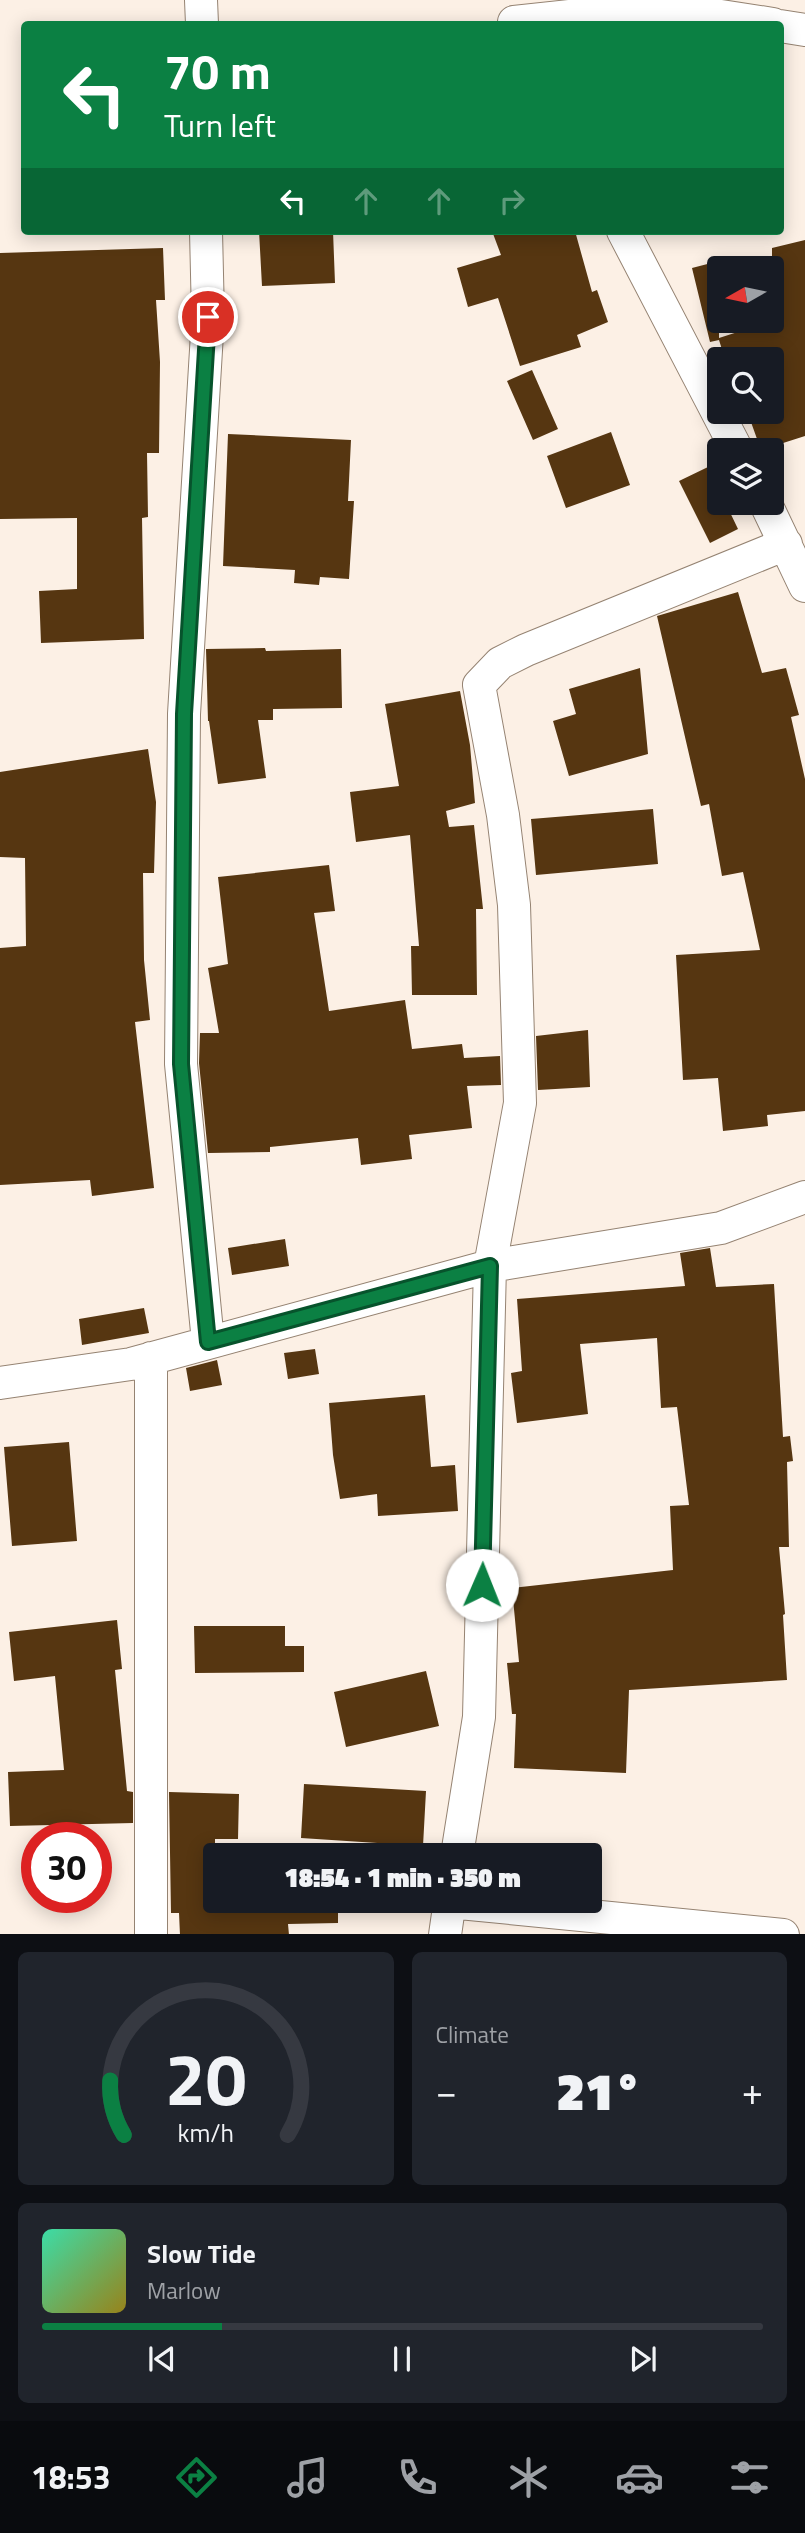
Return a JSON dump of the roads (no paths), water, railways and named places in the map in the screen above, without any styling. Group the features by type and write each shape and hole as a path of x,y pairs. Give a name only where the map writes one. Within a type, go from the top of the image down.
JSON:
{"street":[{"path":"201,0 202,21"},
{"path":"511,15 615,11 722,16 754,21"},
{"path":"784,27 805,30"},
{"path":"206,235 208,317 184,714 181,1064 208,1342"},
{"path":"625,235 731,438"},
{"path":"772,515 805,586"},
{"path":"459,1843 479,1717 490,1266 520,1103 514,905 503,815 479,685 500,663 526,650 786,544"},
{"path":"0,1383 131,1364 490,1266 722,1228 805,1197"},
{"path":"151,1358 151,1934"},
{"path":"446,1934 448,1913"},
{"path":"570,1913 783,1934"}]}
